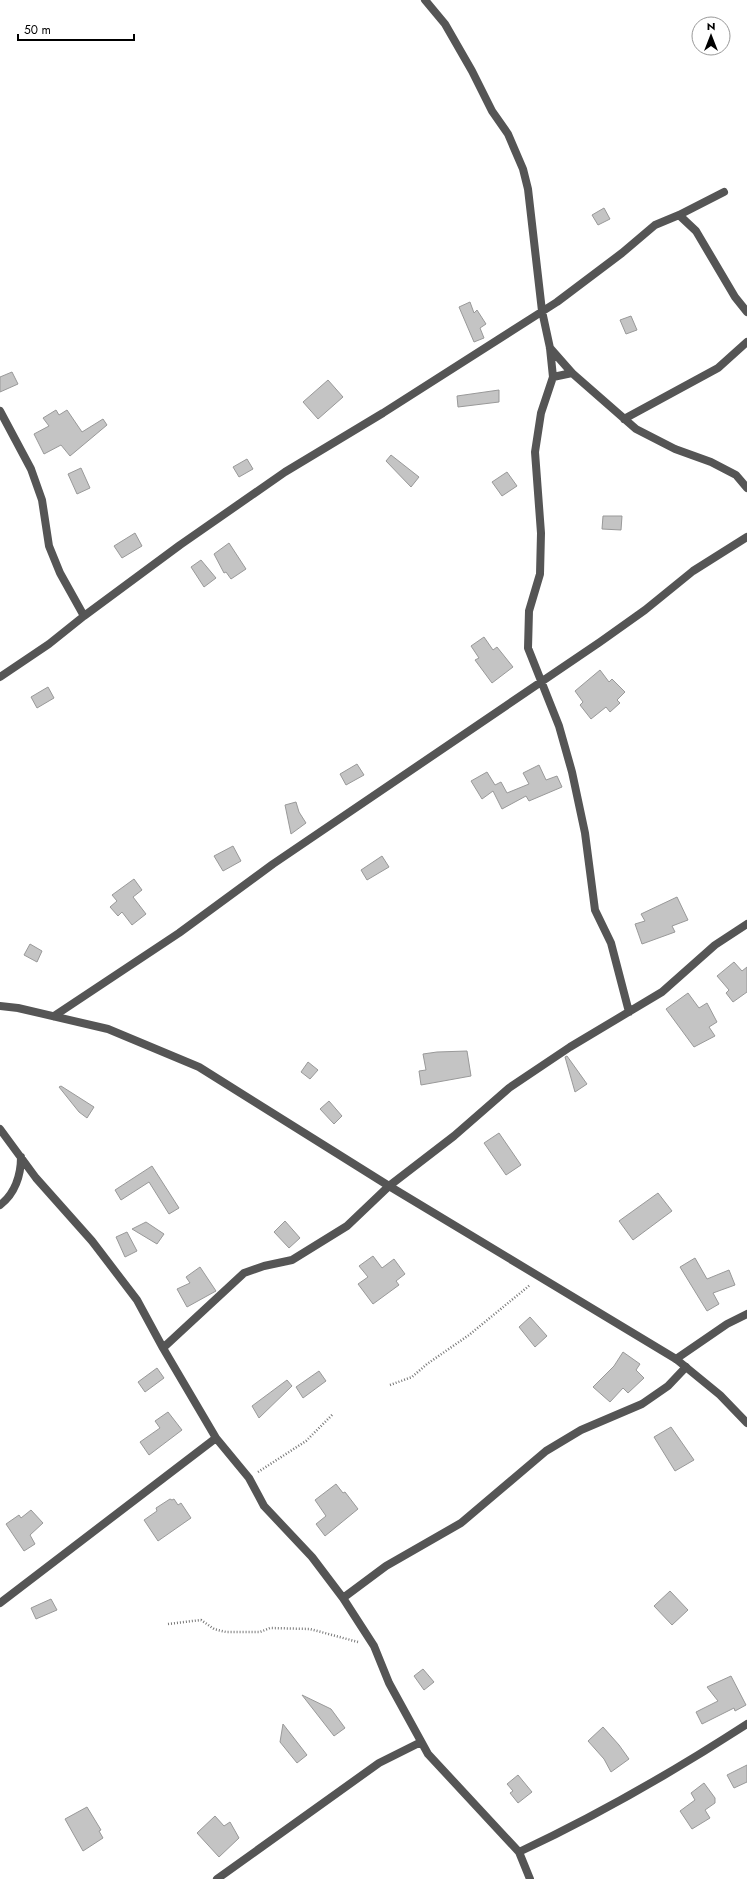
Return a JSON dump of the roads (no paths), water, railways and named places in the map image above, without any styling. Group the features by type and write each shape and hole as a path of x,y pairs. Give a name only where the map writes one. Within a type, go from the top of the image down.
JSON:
{"street":[{"path":"425,0 445,24 472,71 492,111 508,134 523,169 528,189 542,311 550,348 553,378 542,413 535,452 542,533 540,574 529,611 528,648 559,726 572,772 585,833 595,910 611,943 629,1012"},
{"path":"0,677 49,644 84,616 180,545 285,472 383,413 542,311 622,253 655,225 679,215 724,192"},
{"path":"679,215 696,231 735,297 747,312"},
{"path":"624,419 718,368 747,342"},
{"path":"550,348 572,373 636,429 675,448 711,462 736,475 747,488"},
{"path":"553,378 572,373"},
{"path":"1,415 30,469 42,500 49,546 60,573 84,616"},
{"path":"0,431 10,432"},
{"path":"54,1016 178,933 273,864 645,610 693,571 747,537"},
{"path":"163,1348 244,1274 264,1266 292,1260 347,1226 389,1186 454,1136 509,1088 570,1048 662,992 714,945 747,924"},
{"path":"0,1006 18,1008 108,1029 199,1066 389,1186 676,1359 720,1395 747,1423"},
{"path":"0,1129 36,1178 92,1241 132,1294 216,1438 249,1478 264,1506 312,1557 343,1598 374,1646 389,1683 428,1754 519,1852 530,1879"},
{"path":"0,1205 8,1199 16,1184 21,1169 21,1157"},
{"path":"676,1359 727,1324 747,1314"},
{"path":"343,1598 386,1566 461,1523 546,1451 581,1430 642,1404 668,1386 686,1367"},
{"path":"0,1603 216,1438"},
{"path":"519,1852 573,1827 636,1793 747,1724"},
{"path":"216,1879 379,1763 421,1742"}]}
